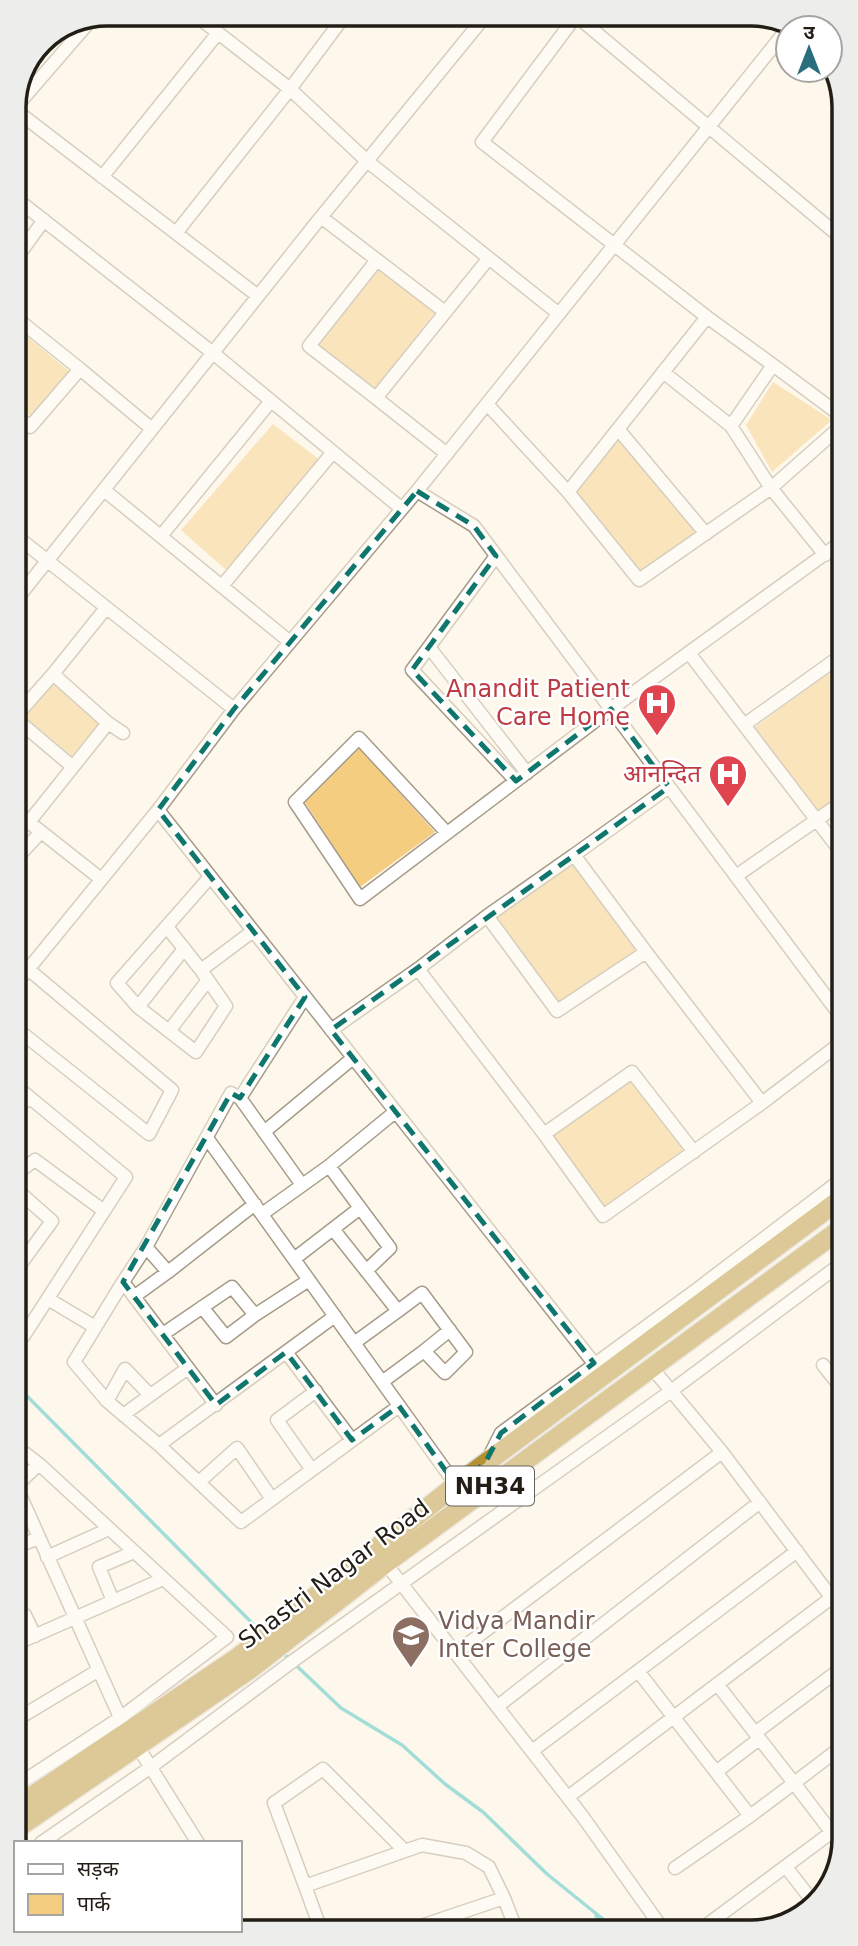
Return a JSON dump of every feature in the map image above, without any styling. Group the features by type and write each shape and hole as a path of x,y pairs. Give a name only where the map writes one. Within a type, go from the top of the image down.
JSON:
{"highway":[{"name":"NH34","path":"380,1556 456,1485 599,1370 637,1351 832,1205"},
{"name":"Shastri Nagar Road","path":"26,1821 128,1732 243,1664 380,1556 652,1368 832,1235"},
{"path":"637,1351 652,1368"},
{"name":"NH34","path":"26,1800 128,1732"}],"street":[{"path":"209,26 290,89 367,161 559,313"},
{"path":"176,233 337,26"},
{"path":"26,587 321,217 477,26"},
{"path":"567,26 482,142 707,317 832,409"},
{"path":"588,26 832,230"},
{"path":"28,93 81,31"},
{"path":"102,177 218,33"},
{"path":"26,966 102,879 234,709 418,491 774,45"},
{"path":"26,118 258,296"},
{"path":"26,206 213,353 402,509"},
{"path":"321,217 445,312"},
{"path":"26,245 44,220"},
{"path":"376,398 489,258"},
{"path":"377,260 309,346 447,454"},
{"path":"568,492 707,317"},
{"path":"26,326 152,429"},
{"path":"731,426 773,365"},
{"path":"26,424 30,427 80,369"},
{"path":"663,372 731,426 771,488 825,555"},
{"path":"161,536 271,401"},
{"path":"487,404 568,492 639,580 771,488 832,434"},
{"path":"618,429 706,534"},
{"path":"222,586 333,452"},
{"path":"104,490 290,642"},
{"path":"418,491 474,526 832,1005"},
{"path":"26,543 234,709"},
{"path":"447,833 359,738 295,802 360,899 611,709 832,549"},
{"path":"496,556 412,670 516,781"},
{"path":"26,706 106,608"},
{"path":"429,647 527,772"},
{"path":"690,653 832,840"},
{"path":"744,725 832,666"},
{"path":"53,674 123,733"},
{"path":"29,822 108,723"},
{"path":"26,727 73,767"},
{"path":"331,1030 669,787"},
{"path":"158,810 599,1370 706,1282 832,1187"},
{"path":"736,876 832,810"},
{"path":"26,820 102,879"},
{"path":"26,848 41,832"},
{"path":"574,855 762,1103"},
{"path":"167,927 226,1006 196,1052 138,1007 117,983 211,877"},
{"path":"486,916 557,1011 646,952"},
{"path":"169,1031 204,975 253,931"},
{"path":"138,1007 184,949"},
{"path":"418,969 603,1216 832,1050"},
{"path":"26,970 172,1090 149,1134 26,1036"},
{"path":"240,1098 305,997"},
{"path":"264,1132 353,1058"},
{"path":"544,1134 632,1072 694,1152"},
{"path":"302,1185 240,1098 231,1093 146,1247 74,1362 107,1401 241,1522 399,1406"},
{"path":"26,1094 126,1177 26,1333"},
{"path":"26,1100 29,1097"},
{"path":"135,1296 258,1209 302,1185 396,1112"},
{"path":"207,1138 456,1485"},
{"path":"26,1167 35,1160 104,1211"},
{"path":"328,1166 390,1248 366,1271"},
{"path":"26,1198 52,1221 26,1257"},
{"path":"294,1259 360,1208"},
{"path":"333,1229 398,1311"},
{"path":"146,1247 168,1272"},
{"path":"44,1841 151,1768 292,1661 671,1391 832,1270"},
{"path":"202,1307 226,1338 255,1315 309,1280"},
{"path":"123,1282 216,1405"},
{"path":"163,1334 232,1287 255,1315"},
{"path":"354,1343 422,1293 466,1352 445,1373 424,1350"},
{"path":"48,1299 95,1327"},
{"path":"159,1446 335,1316"},
{"path":"382,1382 450,1330"},
{"path":"286,1352 352,1440"},
{"path":"823,1365 832,1376"},
{"path":"107,1401 125,1368 150,1395"},
{"path":"123,1415 188,1368"},
{"path":"568,1797 832,1598 722,1452 652,1368"},
{"path":"312,1470 277,1420 316,1391"},
{"path":"199,1482 237,1448 272,1499"},
{"path":"457,1653 722,1452"},
{"path":"26,1454 227,1637 128,1732 26,1781"},
{"path":"26,1483 39,1464"},
{"path":"498,1706 760,1502"},
{"path":"26,1509 128,1732 197,1841"},
{"path":"47,1557 109,1529"},
{"path":"26,1543 39,1538"},
{"path":"532,1751 797,1551"},
{"path":"113,1601 99,1567 134,1552"},
{"path":"380,1556 568,1797 656,1920"},
{"path":"26,1640 163,1579"},
{"path":"26,1619 34,1636"},
{"path":"26,1714 99,1671"},
{"path":"638,1671 750,1816"},
{"path":"716,1772 832,1677"},
{"path":"714,1920 832,1833 717,1684"},
{"path":"675,1868 832,1754"},
{"path":"317,1920 274,1803 323,1769 405,1851"},
{"path":"305,1886 422,1845 466,1853 489,1867 513,1920"},
{"path":"786,1867 808,1896"},
{"path":"439,1920 504,1898"}],"highlighted area":[{"path":"417,491 474,526 496,556 412,670 516,781 611,709 669,787 331,1030 594,1363 501,1433 485,1463 456,1485 399,1406 352,1440 286,1352 216,1405 123,1282 231,1093 240,1098 305,997 158,810 234,709"}],"green space":[{"path":"378,269 435,312 374,390 316,346"},
{"path":"26,336 69,371 31,416 26,412"},
{"path":"773,382 832,420 772,472 746,425"},
{"path":"273,424 321,461 226,570 181,530"},
{"path":"618,438 698,533 639,573 574,491"},
{"path":"832,670 832,803 818,815 754,728"},
{"path":"53,683 100,723 72,756 26,716"},
{"path":"359,748 435,832 360,887 304,801"},
{"path":"573,864 638,950 558,1004 496,918"},
{"path":"632,1080 686,1152 603,1210 551,1135"}],"waterway":[{"path":"26,1395 260,1631"},
{"path":"283,1653 341,1708 402,1745 445,1784 483,1812 547,1874 604,1920"},
{"path":"596,1916 599,1920"}],"place":[{"name":"Anandit Patient Care Home","path":"657,737"},
{"name":"आनन्दित","path":"728,808"},
{"name":"Vidya Mandir Inter College","path":"411,1669"}]}
